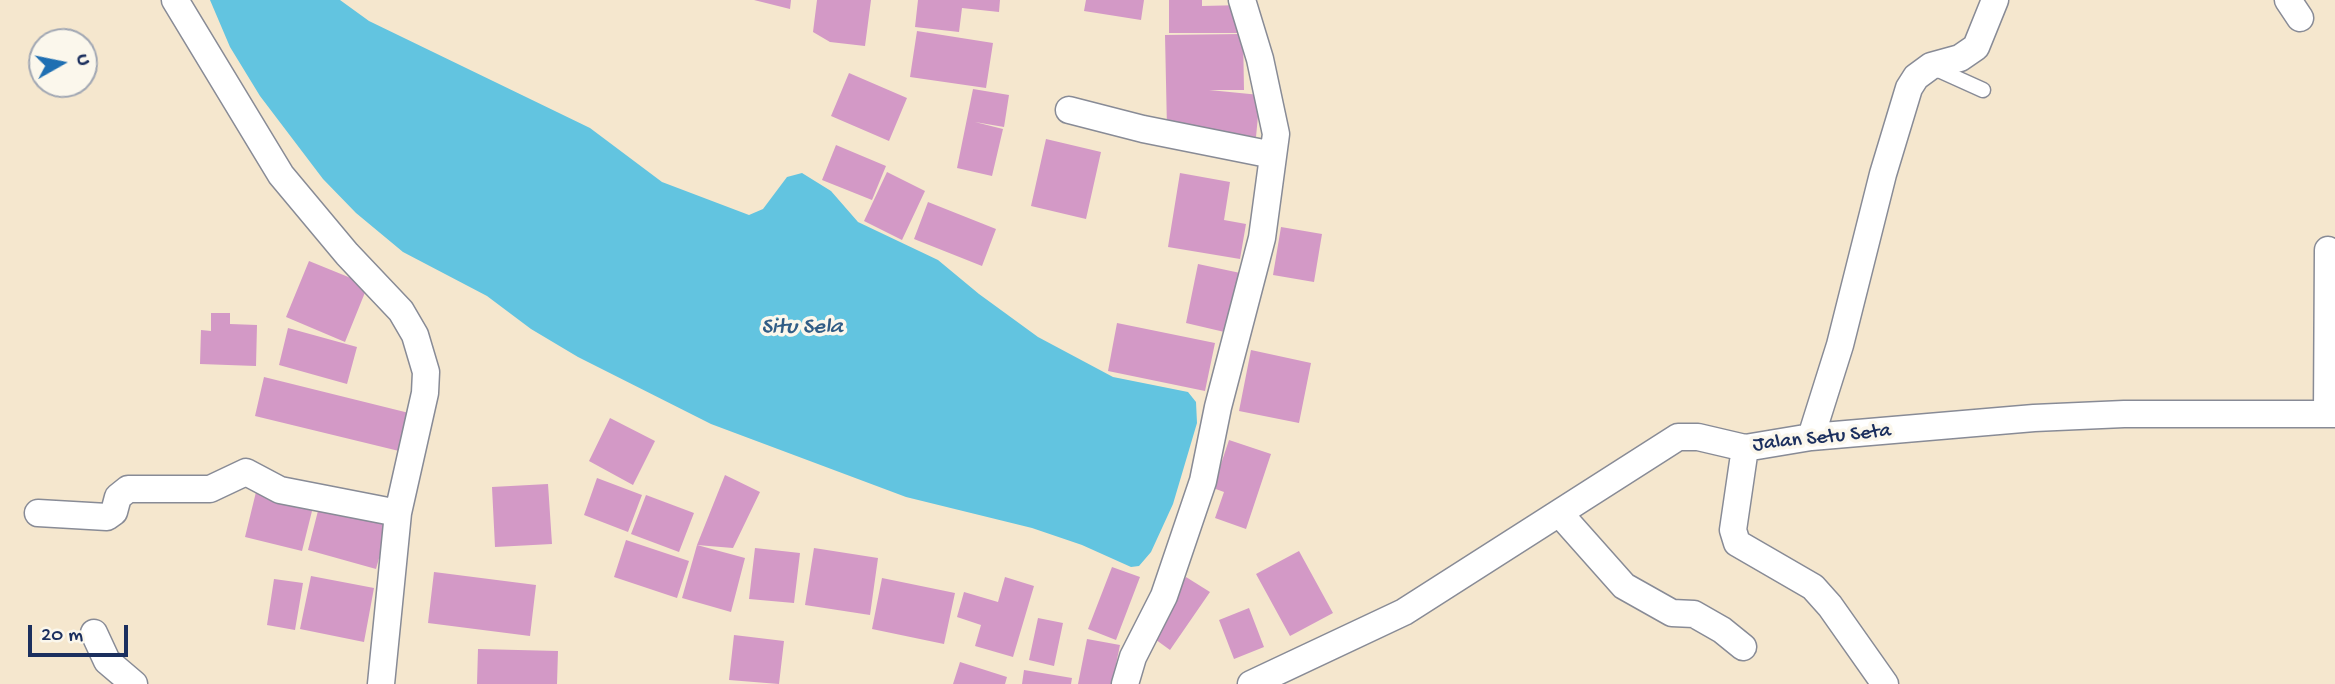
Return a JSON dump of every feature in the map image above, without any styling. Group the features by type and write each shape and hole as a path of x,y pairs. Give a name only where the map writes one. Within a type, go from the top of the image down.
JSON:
{"street":[{"path":"175,0 281,175 347,254 401,311 415,335 426,372 425,393 398,513 381,684"},
{"path":"1125,684 1133,657 1164,596 1199,494 1226,374 1256,272 1276,134 1260,59 1242,0"},
{"path":"1811,437 1840,345 1883,174 1909,89 1916,77 1931,66 1960,58 1976,47 1995,0"},
{"path":"1069,110 1143,129 1273,155"},
{"path":"2328,250 2331,413"},
{"name":"Jalan Setu Seta","path":"1251,684 1404,612 1678,436 1698,437 1745,448 1811,437 2085,416 2331,413"},
{"path":"1745,448 1732,530 1737,543 1813,587 1830,606 1885,684"},
{"path":"38,513 107,517 114,512 118,497 128,489 210,489 246,472 280,490 398,513"},
{"path":"1560,514 1624,586 1672,613 1694,614 1743,647"},
{"path":"94,633 107,661 134,684"}],"lane":[{"path":"1931,66 1983,90"}],"water":[{"name":"Situ Sela","path":"210,0 340,0 369,21 590,128 662,182 749,215 763,209 787,177 802,173 831,191 858,222 938,260 1038,337 1113,377 1188,392 1196,402 1197,423 1173,504 1151,552 1139,566 1131,567 1082,545 1032,528 906,497 711,424 578,357 531,329 487,296 403,252 356,213 323,179 260,96 230,47"}],"building":[{"path":"754,0 791,0 790,9"},
{"path":"817,0 871,0 865,46 830,42 813,32"},
{"path":"918,0 1000,0 999,12 962,8 959,32 915,27"},
{"path":"1086,0 1144,0 1141,20 1084,11"},
{"path":"1169,0 1202,0 1202,6 1243,5 1243,33 1169,33"},
{"path":"917,31 993,43 986,88 910,77"},
{"path":"1243,34 1244,90 1209,90 1260,95 1256,137 1167,129 1165,35"},
{"path":"849,73 907,98 889,141 831,116"},
{"path":"973,89 1009,95 1004,127 975,122 1003,129 992,176 957,168"},
{"path":"1046,139 1101,152 1086,219 1031,206"},
{"path":"836,145 886,166 872,200 822,180"},
{"path":"887,172 925,191 902,240 864,221"},
{"path":"1180,173 1230,182 1224,220 1246,224 1240,259 1168,247"},
{"path":"928,202 996,229 982,266 914,239"},
{"path":"1281,227 1322,234 1314,282 1273,275"},
{"path":"309,261 368,285 345,342 286,317"},
{"path":"1198,264 1245,274 1233,334 1186,323"},
{"path":"211,313 230,313 230,324 257,325 256,366 200,364 201,330 211,331"},
{"path":"1117,323 1215,343 1205,391 1108,371"},
{"path":"288,328 357,347 347,384 279,365"},
{"path":"1251,350 1311,363 1299,423 1239,411"},
{"path":"264,377 409,413 399,451 255,416"},
{"path":"610,418 655,441 633,485 589,461"},
{"path":"1229,440 1271,454 1246,529 1215,518 1224,492 1213,488"},
{"path":"725,475 760,492 733,548 697,545"},
{"path":"597,478 642,495 628,532 584,515"},
{"path":"548,484 552,544 495,547 492,487"},
{"path":"256,492 313,507 302,551 245,537"},
{"path":"646,495 694,513 679,552 631,534"},
{"path":"320,503 389,522 376,569 308,550"},
{"path":"626,540 689,561 677,598 614,577"},
{"path":"697,545 745,558 731,612 682,598"},
{"path":"755,548 800,553 794,603 749,599"},
{"path":"814,548 878,558 870,615 805,605"},
{"path":"1299,551 1333,613 1290,636 1256,574"},
{"path":"1112,567 1140,577 1116,640 1088,629"},
{"path":"434,572 536,585 530,636 428,623"},
{"path":"311,576 374,588 364,642 300,629"},
{"path":"1005,577 1034,586 1013,657 975,646 981,625 957,617 964,592 998,602"},
{"path":"1186,577 1210,592 1170,650 1148,634"},
{"path":"882,578 955,593 944,644 872,629"},
{"path":"274,579 303,583 295,630 267,625"},
{"path":"1249,608 1264,647 1234,659 1219,620"},
{"path":"1038,618 1063,623 1054,666 1029,660"},
{"path":"734,635 784,641 779,684 729,680"},
{"path":"1087,639 1120,645 1112,684 1078,684"},
{"path":"478,649 558,651 557,684 477,684"},
{"path":"960,662 1007,677 1005,684 953,684"},
{"path":"1024,670 1072,678 1071,684 1022,684"}]}
